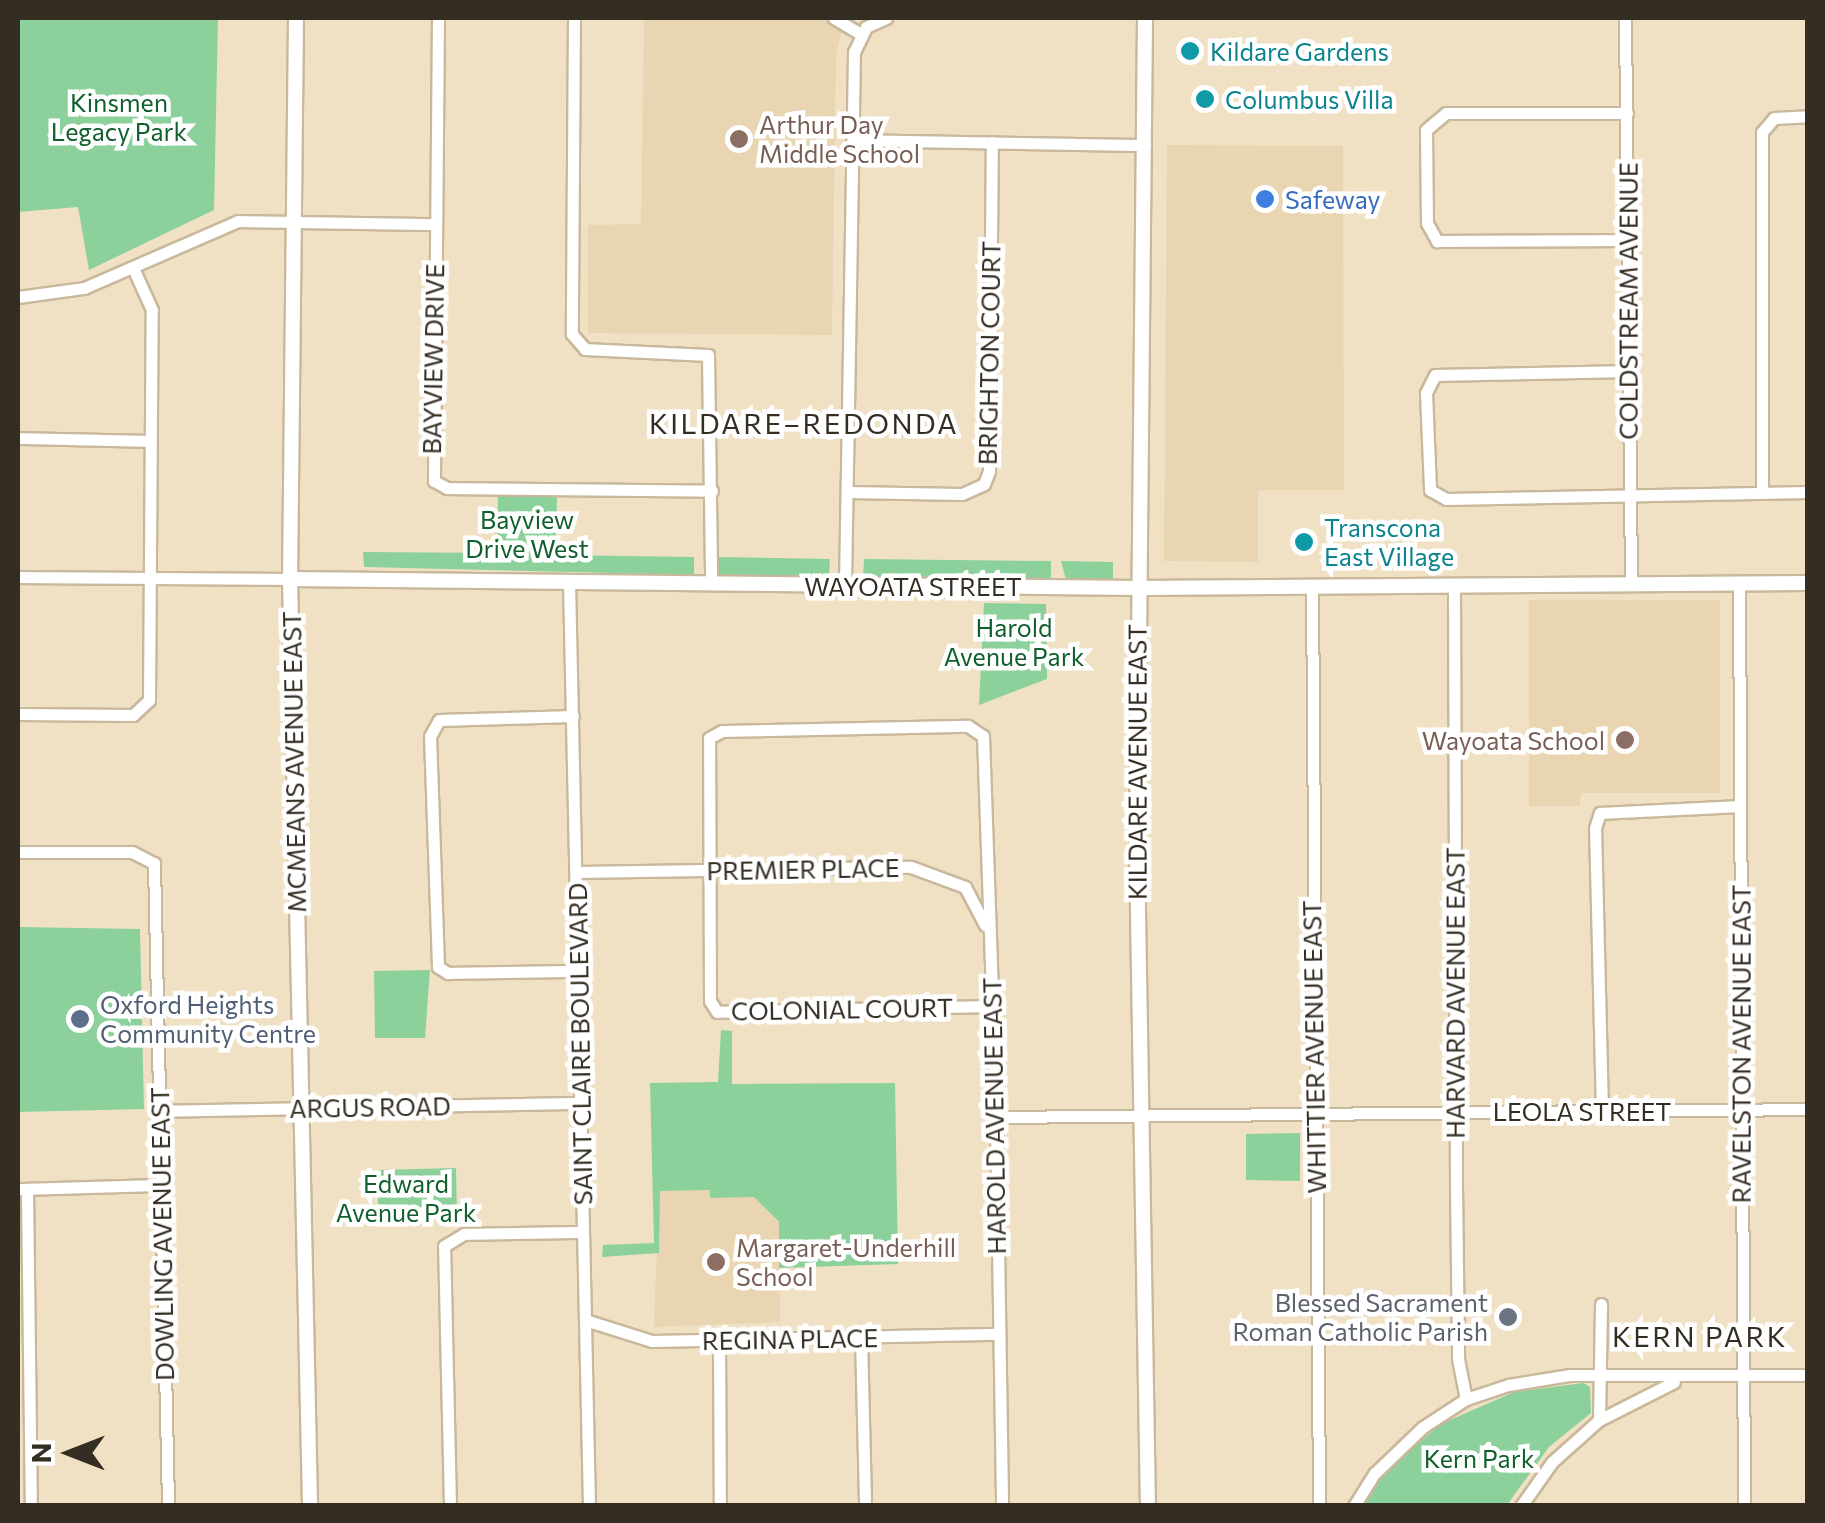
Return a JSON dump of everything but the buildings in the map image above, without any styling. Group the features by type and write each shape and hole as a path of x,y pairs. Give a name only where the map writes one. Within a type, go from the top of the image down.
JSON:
{"street":[{"name":"MCMEANS AVENUE EAST","path":"296,18 290,579 310,1506"},
{"name":"BAYVIEW DRIVE","path":"438,18 434,481 448,488 712,491"},
{"path":"574,18 572,334 585,349 708,354 711,584"},
{"path":"834,18 860,34"},
{"path":"845,585 854,52 860,34 886,18"},
{"name":"KILDARE AVENUE EAST","path":"1145,18 1138,588 1139,1115 1148,1506"},
{"name":"COLDSTREAM AVENUE","path":"1625,18 1631,585"},
{"path":"1627,113 1446,113 1426,130 1427,223 1437,241 1628,240"},
{"path":"1762,492 1762,132 1774,118 1808,116"},
{"path":"852,140 1144,144"},
{"name":"BRIGHTON COURT","path":"848,492 962,494 984,484 990,471 992,142"},
{"path":"18,297 84,288 226,224 435,224"},
{"path":"18,714 133,715 145,709 152,310 133,268"},
{"path":"1629,371 1436,374 1426,393 1426,472 1430,490 1446,499 1808,492"},
{"path":"18,438 148,441"},
{"name":"WAYOATA STREET","path":"18,576 1138,588 1808,583"},
{"name":"SAINT CLAIRE BOULEVARD","path":"569,582 588,1506"},
{"name":"RAVELSTON AVENUE EAST","path":"1738,583 1744,1506"},
{"name":"HARVARD AVENUE EAST","path":"1454,586 1458,1360 1466,1399"},
{"name":"WHITTIER AVENUE EAST","path":"1312,588 1319,1506"},
{"path":"573,716 439,720 430,736 438,966 448,973 578,971"},
{"name":"HAROLD AVENUE EAST","path":"707,870 704,749 720,732 978,728 985,744 1002,1506"},
{"path":"1602,1112 1594,828 1600,812 1740,806"},
{"name":"DOWLING AVENUE EAST","path":"18,852 132,852 154,864 168,1506"},
{"name":"PREMIER PLACE","path":"577,872 911,867 942,874 965,887 990,940"},
{"name":"COLONIAL COURT","path":"707,870 710,1001 718,1012 992,1006"},
{"name":"ARGUS ROAD","path":"159,1111 580,1102"},
{"name":"LEOLA STREET","path":"996,1117 1808,1109"},
{"path":"31,1506 22,1189 161,1185"},
{"path":"450,1506 444,1246 464,1234 583,1232"},
{"path":"1599,1420 1601,1304"},
{"name":"REGINA PLACE","path":"585,1320 652,1341 999,1334"},
{"path":"860,1337 865,1506"},
{"path":"718,1341 720,1506"},
{"path":"1354,1506 1398,1449 1466,1399 1544,1378 1808,1375"},
{"path":"1521,1506 1552,1462 1599,1420 1682,1378"}],"shaded area":[{"name":"Arthur Day Middle School","path":"644,18 829,18 843,27 836,54 832,335 588,333 588,225 641,224"},
{"path":"1167,145 1343,146 1344,490 1258,490 1258,562 1164,561"},
{"name":"Wayoata School","path":"1529,600 1720,600 1720,793 1581,793 1580,806 1529,806"},
{"name":"Margaret-Underhill School","path":"711,1190 711,1198 754,1197 779,1223 780,1322 654,1327 659,1191"}],"green space":[{"name":"Kinsmen Legacy Park","path":"18,18 218,18 214,210 89,270 78,207 18,212"},
{"name":"Bayview Drive West","path":"498,495 557,495 556,555 694,557 694,575 364,567 363,552 497,553"},
{"path":"719,557 830,559 829,576 719,575"},
{"path":"864,559 1051,561 1051,579 863,577"},
{"path":"1061,561 1113,562 1113,581 1066,580"},
{"name":"Harold Avenue Park","path":"984,603 1046,604 1047,679 979,705"},
{"name":"Oxford Heights Community Centre","path":"18,927 140,929 144,1109 18,1112"},
{"path":"430,970 425,1038 375,1038 374,971"},
{"path":"721,1030 732,1031 732,1084 895,1083 898,1264 779,1268 779,1222 754,1197 710,1198 710,1190 660,1191 659,1253 602,1257 603,1245 654,1243 650,1083 718,1082"},
{"path":"1300,1133 1300,1181 1246,1180 1246,1134"},
{"name":"Edward Avenue Park","path":"456,1168 457,1217 429,1217 429,1225 378,1226 378,1170"},
{"name":"Kern Park","path":"1583,1383 1590,1387 1591,1413 1549,1447 1507,1505 1362,1505 1389,1468 1441,1424 1514,1392"}],"place":[{"name":"Kildare Gardens","path":"1190,51"},
{"name":"Columbus Villa","path":"1205,99"},
{"name":"Arthur Day Middle School","path":"739,139"},
{"name":"Safeway","path":"1265,199"},
{"name":"Transcona East Village","path":"1304,542"},
{"name":"Wayoata School","path":"1625,740"},
{"name":"Oxford Heights Community Centre","path":"80,1019"},
{"name":"Margaret-Underhill School","path":"716,1262"},
{"name":"Blessed Sacrament Roman Catholic Parish","path":"1508,1317"}],"district":[{"name":"KILDARE–REDONDA","path":"804,423"},
{"name":"KERN PARK","path":"1700,1336"}]}
